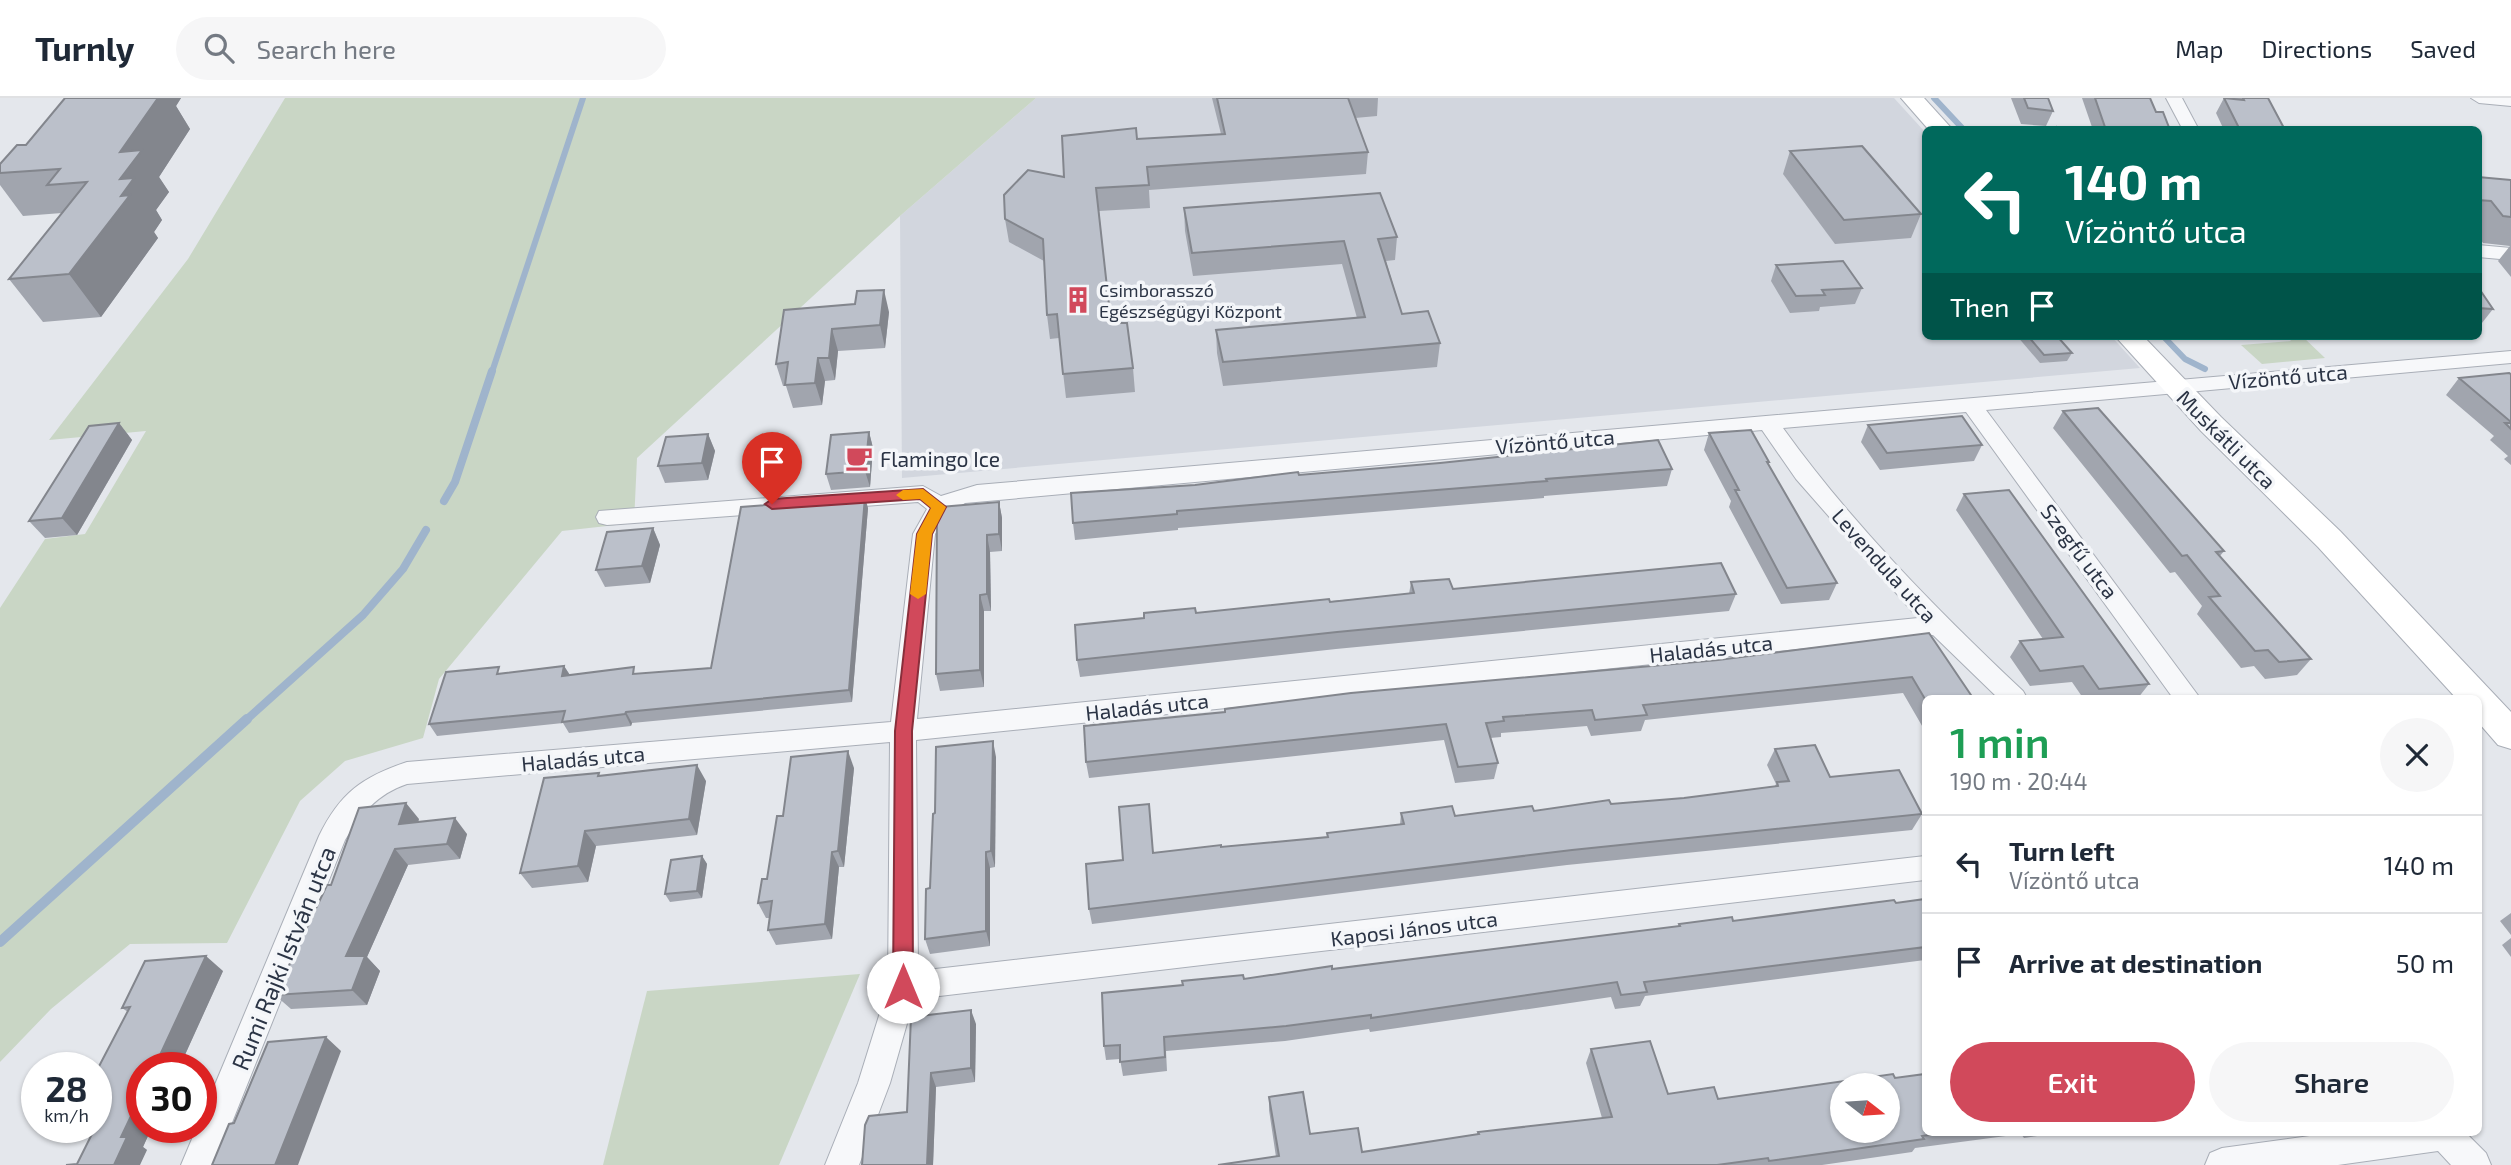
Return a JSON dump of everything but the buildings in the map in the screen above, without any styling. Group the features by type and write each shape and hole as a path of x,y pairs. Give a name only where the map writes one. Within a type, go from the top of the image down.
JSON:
{"main road":[{"path":"1912,98 1938,126"},
{"name":"Muskátli utca","path":"2133,340 2185,385"},
{"name":"Muskátli utca","path":"2151,340 2185,385 2474,695"},
{"name":"Muskátli utca","path":"2482,703 2511,735"}],"street":[{"path":"2174,98 2188,126"},
{"path":"2479,98 2511,101"},
{"path":"2482,251 2511,254"},
{"name":"Vízöntő utca","path":"939,507 956,497 977,493 2185,385 2509,360"},
{"name":"Szegfű utca","path":"1971,404 2185,695"},
{"name":"Levendula utca","path":"1767,422 1804,474 1938,625 2011,695"},
{"path":"607,517 923,494 939,507 924,534 904,731 903,987 874,1083 842,1165"},
{"name":"Haladás utca","path":"360,795 382,780 407,773 904,731 1938,625"},
{"name":"Rumi Rajki István utca","path":"198,1165 333,836 360,795"},
{"name":"Kaposi János utca","path":"903,987 1922,868"},
{"path":"2222,1165 2421,1136"},
{"path":"2445,1136 2474,1165"}],"shaded area":[{"path":"1036,98 1894,98 1922,129 1922,340 2115,340 2140,368 902,478 900,216"}],"green space":[{"path":"285,98 1036,98 900,216 637,458 634,523 562,531 439,679 423,738 345,761 300,801 227,943 130,944 51,1009 0,1062 0,608 45,539 85,534 146,431 49,440 188,259"},
{"path":"2306,340 2325,358 2262,364 2241,345"},
{"path":"860,974 779,1165 603,1165 647,991"}],"waterway":[{"path":"492,372 583,98"},
{"path":"1934,98 1960,126"},
{"path":"2167,340 2185,359 2205,369"},
{"path":"444,501 455,482 492,371"},
{"path":"245,721 363,615 403,569 426,530"},
{"path":"0,942 247,719"}],"slow traffic":[{"path":"903,495 923,494 939,507 924,534 918,594"}],"place":[{"name":"Csimborasszó Egészségügyi Központ","path":"1078,300"},
{"name":"Flamingo Ice","path":"859,458"}],"route":[{"path":"772,504 923,494 939,507 924,534 904,731 903,987"}]}
